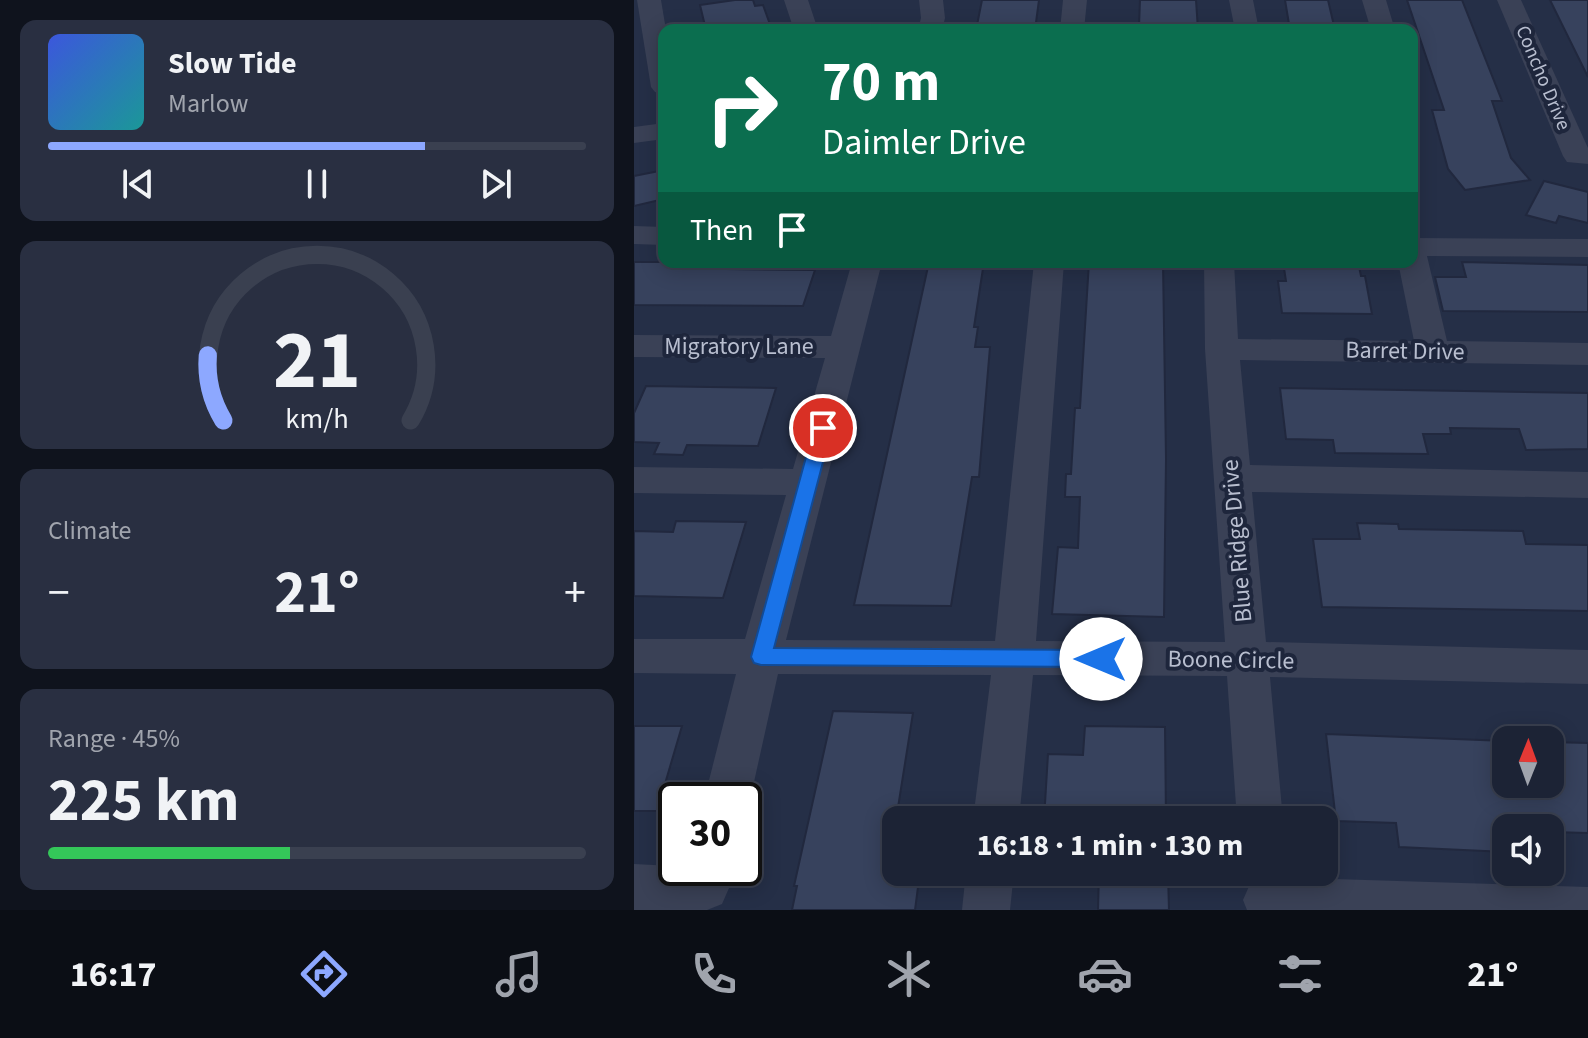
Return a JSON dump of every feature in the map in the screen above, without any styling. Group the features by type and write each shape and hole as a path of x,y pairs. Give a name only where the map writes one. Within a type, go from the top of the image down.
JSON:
{"street":[{"path":"649,0 658,52"},
{"path":"796,0 804,24"},
{"path":"931,0 932,24"},
{"path":"1073,24 1075,0"},
{"path":"1241,0 1246,24"},
{"path":"1374,0 1381,24"},
{"name":"Concho Drive","path":"1509,0 1582,156"},
{"path":"634,135 658,132"},
{"path":"634,235 658,236"},
{"path":"1418,247 1588,248"},
{"path":"731,782 761,657 865,268"},
{"path":"998,806 1014,658 1048,268"},
{"name":"Blue Ridge Drive","path":"1219,268 1222,349 1259,806"},
{"path":"1415,268 1433,352"},
{"name":"Migratory Lane","path":"634,346 844,347"},
{"name":"Barret Drive","path":"1222,349 1588,354"},
{"path":"1232,478 1588,485"},
{"path":"634,480 809,482"},
{"name":"Boone Circle","path":"634,656 1247,659 1588,667"},
{"path":"986,910 989,886"},
{"path":"634,887 705,889"},
{"path":"1266,894 1588,910"}],"building":[{"path":"753,0 755,6 763,5 770,24 705,24 700,5"},
{"path":"982,0 1039,0 1036,24 977,24"},
{"path":"1140,0 1196,0 1198,24 1139,24"},
{"path":"1285,0 1328,0 1334,24 1289,24"},
{"path":"1407,0 1462,0 1502,101 1492,101 1511,158 1530,180 1465,190 1448,169 1432,110 1444,110 1418,33 1418,24 1415,24"},
{"path":"1550,0 1588,0 1588,77"},
{"path":"658,171 658,200 634,206 634,176"},
{"path":"1544,181 1588,192 1588,223 1559,216 1556,223 1526,215"},
{"path":"634,262 658,262 658,268 815,270 803,306 634,305"},
{"path":"1462,262 1588,265 1588,312 1443,311 1435,277 1466,277"},
{"path":"928,268 983,268 974,327 978,327 975,347 990,347 979,477 972,477 951,606 854,605"},
{"path":"1089,268 1163,268 1166,459 1164,617 1052,614 1058,547 1078,548 1080,497 1065,497 1066,474 1071,474 1075,408 1080,408"},
{"path":"1284,268 1359,268 1361,276 1365,276 1372,314 1282,313 1278,281 1286,281"},
{"path":"646,386 776,388 758,446 687,445 683,455 654,454 659,443 634,442 634,413"},
{"path":"1280,388 1588,393 1588,449 1526,450 1519,429 1450,428 1451,434 1423,434 1428,454 1335,453 1333,440 1286,439"},
{"path":"676,521 746,522 723,598 634,596 634,531 673,532"},
{"path":"1357,523 1398,524 1399,529 1523,531 1526,544 1588,545 1588,611 1322,607 1313,539 1360,539"},
{"path":"833,711 913,713 898,806 882,806 882,886 918,886 915,910 792,910 797,886 794,886"},
{"path":"634,726 682,726 666,782 658,782 657,811 634,811"},
{"path":"1085,726 1165,727 1166,806 1045,806 1048,754 1083,755"},
{"path":"1326,734 1492,740 1492,798 1564,798 1564,742 1588,743 1588,833 1564,832 1564,814 1492,814 1492,851 1399,847 1396,823 1338,821 1338,806 1334,806"},
{"path":"1099,886 1168,886 1169,910 1098,910"}],"route":[{"path":"823,428 761,657 1101,659"}]}
